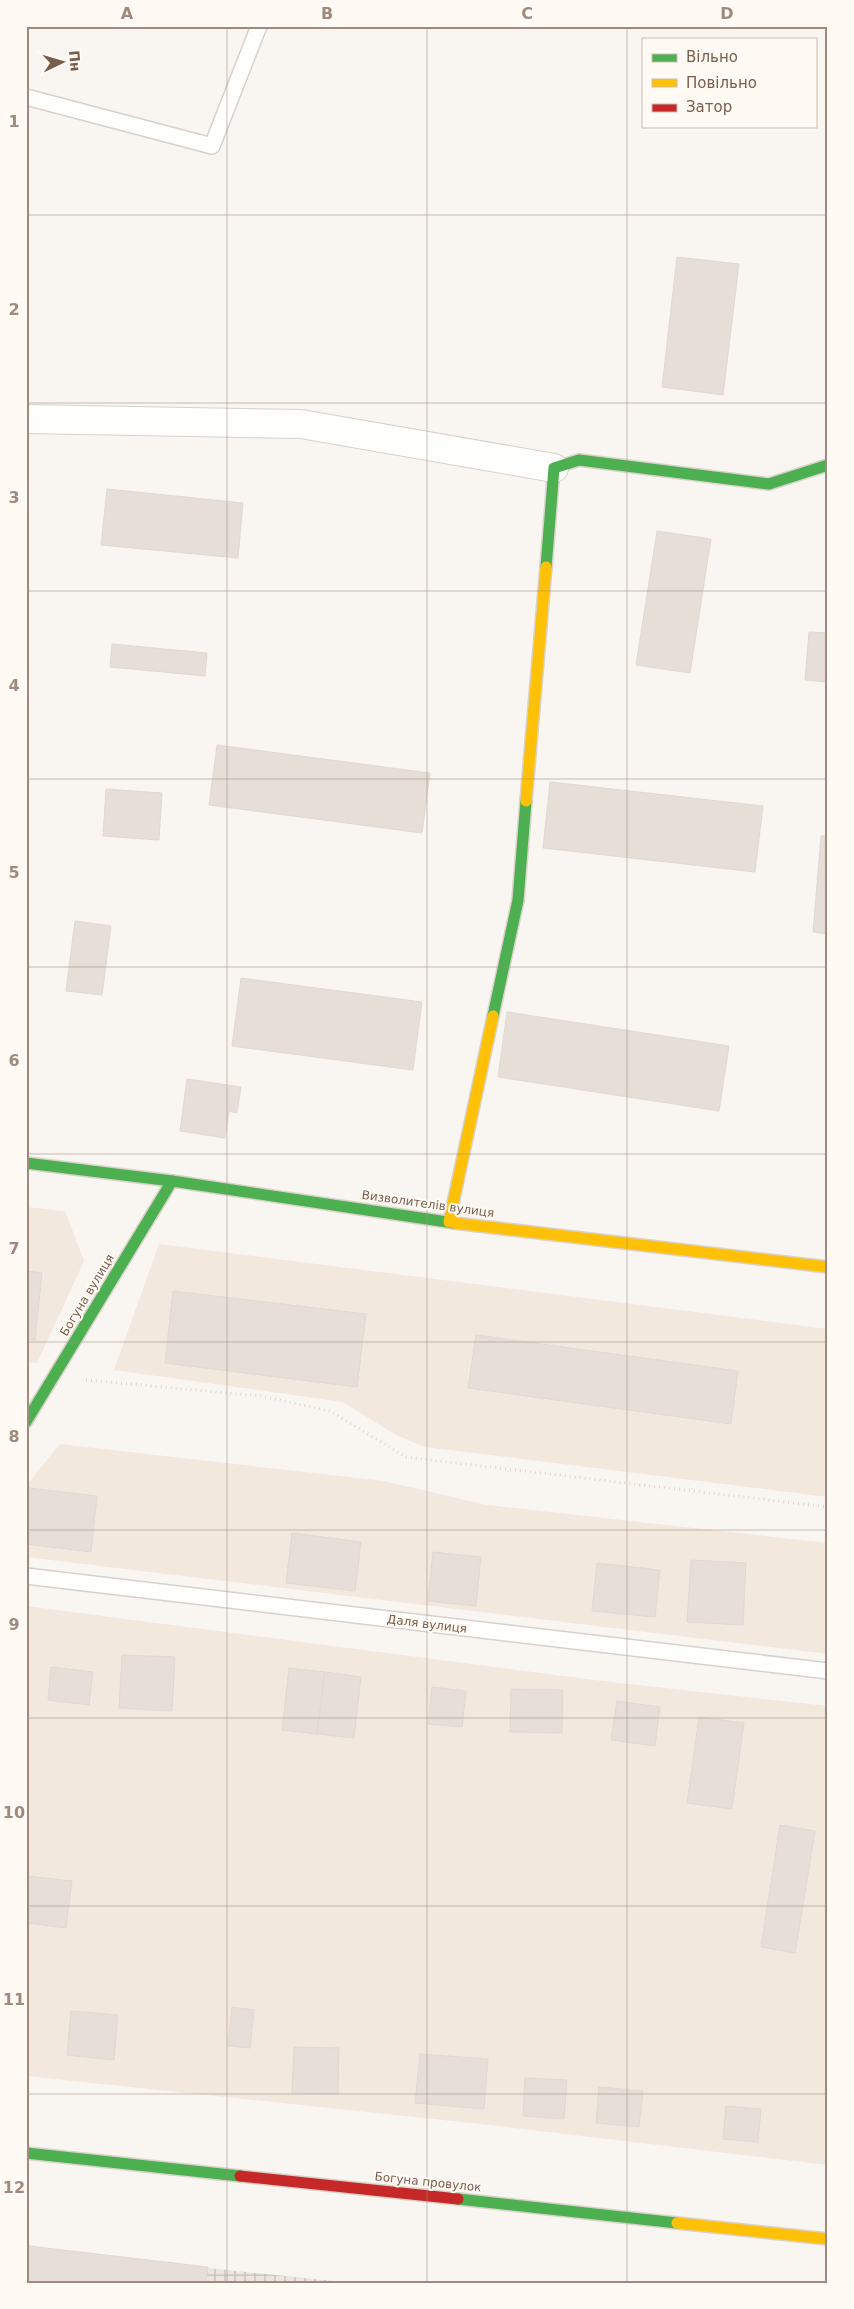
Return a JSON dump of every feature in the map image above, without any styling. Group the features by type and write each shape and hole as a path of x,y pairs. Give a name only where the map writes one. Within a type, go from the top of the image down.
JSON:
{"street":[{"path":"26,419 301,424 554,468 578,460 769,484 828,465"},
{"path":"449,1222 518,900 554,468"},
{"name":"Визволителів вулиця","path":"26,1163 172,1181 449,1222 828,1267"},
{"name":"Богуна вулиця","path":"26,1422 172,1181"},
{"name":"Богуна провулок","path":"26,2153 828,2239"}],"lane":[{"path":"26,97 212,146 259,26"},
{"name":"Даля вулиця","path":"26,1576 828,1671"}],"path":[{"path":"53,1377 261,1396 330,1411 406,1457 828,1507"}],"shaded area":[{"path":"26,1207 65,1211 84,1261 37,1363 26,1362"},
{"path":"159,1244 828,1329 828,1497 425,1447 396,1435 343,1402 114,1370"},
{"path":"60,1444 384,1481 487,1505 828,1543 828,1654 26,1557 26,1486"},
{"path":"26,1606 594,1680 828,1706 828,2165 490,2125 26,2076"},
{"path":"26,2249 353,2283 26,2283"}],"building":[{"path":"677,257 739,264 723,395 662,387"},
{"path":"107,489 243,503 238,558 101,545"},
{"path":"657,531 711,539 690,673 636,665"},
{"path":"809,632 828,633 828,682 805,680"},
{"path":"112,644 207,653 205,676 110,667"},
{"path":"217,745 430,773 422,833 209,805"},
{"path":"550,782 763,806 755,872 543,848"},
{"path":"106,789 162,793 159,840 103,836"},
{"path":"821,836 828,836 828,934 813,932"},
{"path":"75,921 111,926 102,995 66,991"},
{"path":"241,978 422,1002 413,1070 232,1046"},
{"path":"507,1012 729,1046 719,1111 498,1077"},
{"path":"187,1079 241,1087 237,1113 229,1111 225,1138 180,1131"},
{"path":"26,1271 42,1273 35,1340 26,1339"},
{"path":"173,1291 366,1314 357,1387 165,1363"},
{"path":"476,1335 738,1371 731,1424 468,1388"},
{"path":"29,1488 97,1496 91,1552 26,1544"},
{"path":"292,1533 361,1542 355,1591 286,1583"},
{"path":"433,1552 481,1557 476,1606 428,1601"},
{"path":"691,1560 746,1563 743,1625 687,1622"},
{"path":"597,1563 660,1570 655,1617 592,1611"},
{"path":"122,1655 175,1657 172,1711 119,1708"},
{"path":"51,1667 93,1672 89,1705 48,1700"},
{"path":"289,1668 325,1672 317,1734 282,1730"},
{"path":"325,1672 361,1677 354,1738 317,1734"},
{"path":"432,1687 466,1691 462,1727 428,1724"},
{"path":"511,1689 563,1690 562,1733 510,1732"},
{"path":"617,1701 660,1707 655,1746 611,1740"},
{"path":"699,1717 744,1723 732,1809 687,1803"},
{"path":"780,1825 815,1831 795,1953 761,1947"},
{"path":"26,1876 72,1881 66,1928 26,1923"},
{"path":"232,2007 254,2010 250,2048 228,2046"},
{"path":"71,2011 118,2015 114,2060 67,2055"},
{"path":"294,2047 339,2048 338,2094 292,2093"},
{"path":"420,2054 488,2059 484,2109 415,2103"},
{"path":"525,2078 567,2080 564,2119 523,2116"},
{"path":"599,2087 643,2091 639,2127 596,2123"},
{"path":"726,2106 761,2109 758,2142 723,2139"},
{"path":"29,2246 208,2267 206,2283 26,2283"}],"traffic: fast":[{"path":"546,567 554,468 579,460 769,484 828,465"},
{"path":"493,1016 518,900 526,801"},
{"path":"26,1163 172,1181 454,1223"},
{"path":"26,1422 172,1181"},
{"path":"26,2153 240,2176"},
{"path":"458,2199 677,2223"}],"traffic: slow":[{"path":"526,801 546,567"},
{"path":"449,1222 493,1016"},
{"path":"454,1223 828,1267"},
{"path":"677,2223 828,2239"}],"traffic: jam":[{"path":"240,2176 458,2199"}]}
